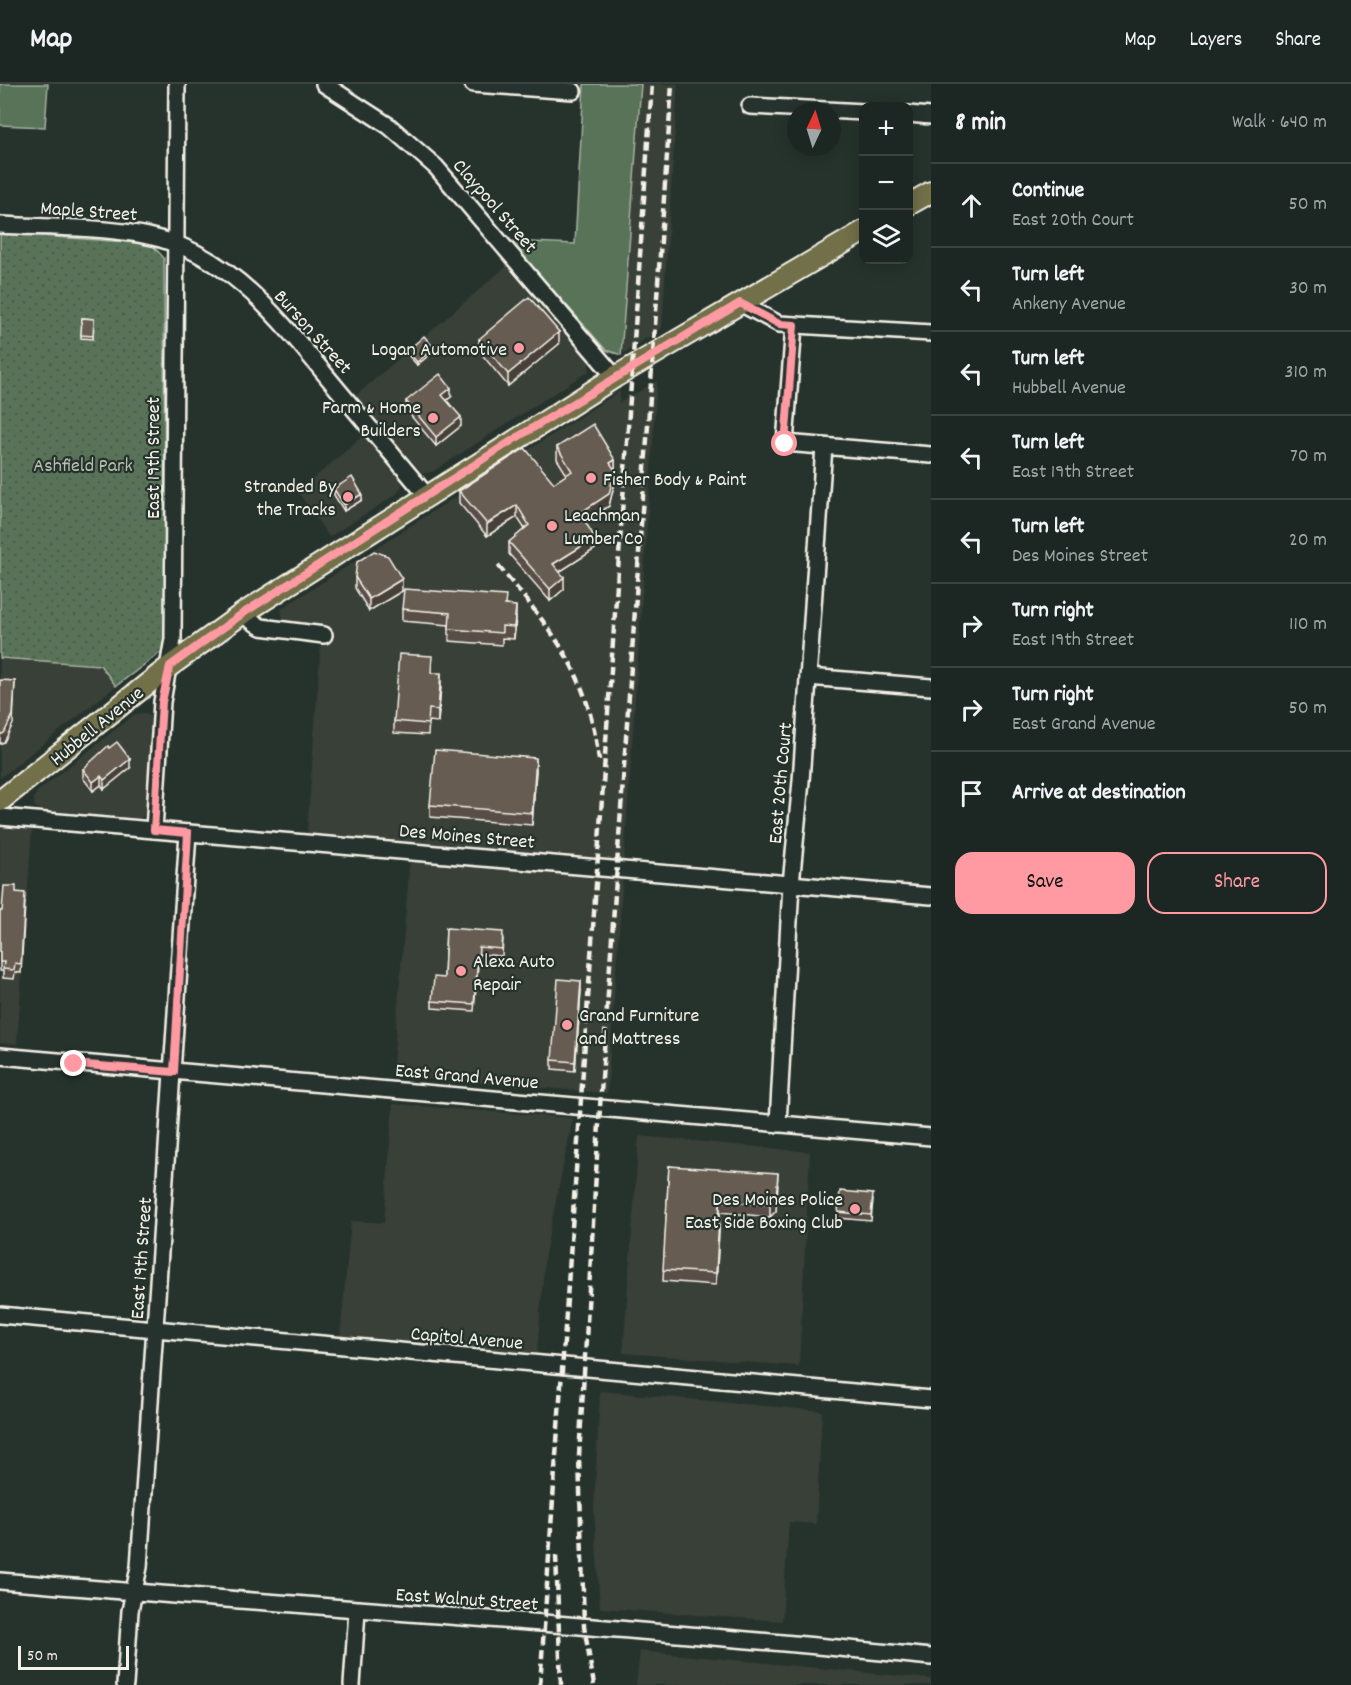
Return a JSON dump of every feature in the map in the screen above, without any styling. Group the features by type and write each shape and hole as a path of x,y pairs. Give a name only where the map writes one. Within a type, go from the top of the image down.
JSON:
{"main road":[{"path":"913,203 931,192"},
{"name":"Hubbell Avenue","path":"0,801 170,666 242,614 615,376 859,234"}],"street":[{"name":"East 19th Street","path":"154,830 162,702 173,639 174,243 177,84"},
{"name":"Claypool Street","path":"324,84 388,126 436,167 615,376"},
{"path":"473,84 573,91"},
{"path":"750,106 859,112"},
{"path":"913,114 931,116"},
{"name":"Maple Street","path":"0,225 136,234 174,243"},
{"name":"Burson Street","path":"174,243 220,269 275,316 427,496"},
{"path":"740,303 779,324 931,333"},
{"path":"794,325 785,444 931,455"},
{"name":"East 20th Court","path":"778,1124 791,885 824,446"},
{"path":"242,614 261,627 324,635"},
{"path":"808,677 931,687"},
{"name":"Des Moines Street","path":"0,817 931,896"},
{"name":"East 19th Street","path":"125,1685 130,1611 140,1567 188,833"},
{"name":"East Grand Avenue","path":"0,1056 931,1137"},
{"name":"Capitol Avenue","path":"0,1315 931,1399"},
{"name":"East Walnut Street","path":"0,1581 357,1611 733,1638 931,1657"},
{"path":"352,1685 357,1611"}],"shaded area":[{"path":"641,84 678,84 662,328 621,355"},
{"path":"509,264 584,351 589,359 589,371 432,472 422,473 354,397"},
{"path":"657,381 624,861 307,833 322,628 289,625 283,621 281,609 620,391 619,403"},
{"path":"365,434 400,477 402,486 397,494 329,537 298,492"},
{"path":"0,658 101,665 116,686 0,778"},
{"path":"145,713 150,716 153,723 146,810 143,817 134,819 42,810 35,807 34,798 37,792 135,714"},
{"path":"0,825 32,828 17,1044 0,1043"},
{"path":"410,860 623,876 607,1093 392,1076"},
{"path":"393,1104 573,1118 545,1254 537,1353 340,1337 351,1221 384,1223"},
{"path":"639,1136 810,1152 799,1366 623,1353"},
{"path":"600,1391 822,1411 816,1524 789,1522 782,1621 600,1608 594,1508"},
{"path":"640,1651 931,1679 931,1685 636,1685"}],"green space":[{"path":"0,84 48,84 45,127 0,125"},
{"path":"584,84 641,84 621,355 606,350 510,241 575,244"},
{"name":"Ashfield Park","path":"0,233 139,243 153,246 164,258 165,642 161,652 116,686 100,665 0,658"}],"building":[{"name":"Logan Automotive","path":"529,297 559,332 508,374 479,339"},
{"path":"82,318 94,319 93,336 81,335"},
{"path":"424,336 434,348 417,362 407,351"},
{"name":"Farm & Home Builders","path":"440,374 451,388 442,395 461,417 436,437 406,401"},
{"path":"593,424 615,460 610,463 615,470 609,494 580,513 595,538 553,564 564,577 550,589 509,542 529,525 517,505 487,524 459,491 525,448 554,483 572,471 557,447"},
{"path":"352,477 362,494 344,505 334,489"},
{"path":"374,551 388,556 402,579 369,599 355,577 357,562"},
{"path":"404,589 506,596 505,605 516,606 514,627 502,626 502,633 449,629 450,613 402,609"},
{"path":"399,654 432,656 431,673 441,673 438,710 429,709 428,724 394,721"},
{"path":"0,680 15,681 13,715 4,733 0,735"},
{"path":"117,742 130,759 104,780 101,776 93,782 83,769 108,746 109,748"},
{"path":"435,750 536,758 532,813 430,805"},
{"path":"4,886 16,886 16,892 25,893 21,964 15,963 14,970 3,969 4,962 0,962 0,911 2,911"},
{"path":"446,928 503,932 502,949 479,947 474,1004 432,1001 434,977 444,978"},
{"name":"Grand Furniture and Mattress","path":"558,979 581,981 575,1062 552,1060"},
{"path":"669,1166 778,1173 776,1199 770,1205 720,1201 716,1273 663,1270"},
{"name":"Des Moines Police East Side Boxing Club","path":"840,1191 873,1194 871,1215 838,1212"}],"railway":[{"path":"540,1685 652,84"},
{"path":"594,1685 584,1626 579,1456 600,1107 672,84"},
{"path":"498,565 551,633 577,676 594,728 599,760"},
{"path":"556,1555 561,1685"}],"place":[{"name":"Logan Automotive","path":"519,348"},
{"name":"Farm & Home Builders","path":"433,418"},
{"name":"Fisher Body & Paint","path":"591,478"},
{"name":"Stranded By the Tracks","path":"348,497"},
{"name":"Leachman Lumber Co","path":"552,526"},
{"name":"Alexa Auto Repair","path":"461,971"},
{"name":"Grand Furniture and Mattress","path":"567,1025"},
{"name":"Des Moines Police East Side Boxing Club","path":"855,1209"}],"route":[{"path":"74,1064 174,1072 188,833 154,830 162,702 170,666 242,614 516,438 740,303 779,324 794,325 785,444"}]}
